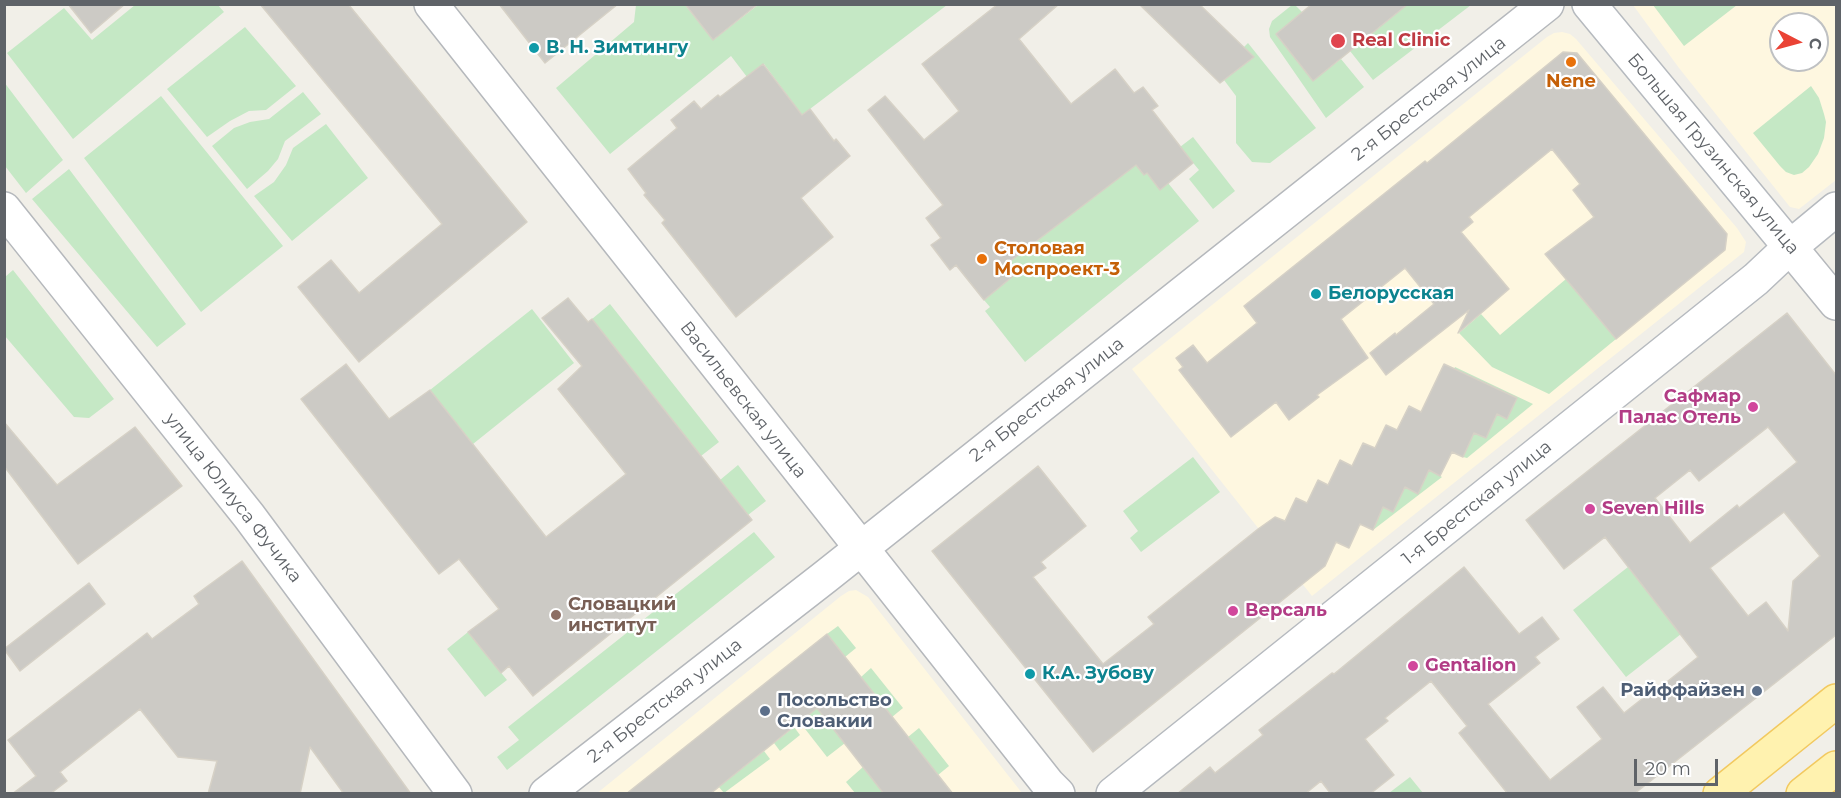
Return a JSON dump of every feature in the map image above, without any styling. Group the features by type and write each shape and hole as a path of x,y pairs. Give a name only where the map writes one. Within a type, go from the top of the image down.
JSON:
{"main road":[{"path":"1719,794 1836,701"},
{"path":"1803,794 1836,768"}],"street":[{"name":"Васильевская улица","path":"430,4 1058,794"},
{"name":"2-я Брестская улица","path":"546,794 861,548 1547,4"},
{"name":"Большая Грузинская улица","path":"1589,4 1836,303"},
{"name":"улица Юлиуса Фучика","path":"4,208 249,516 455,794"},
{"name":"1-я Брестская улица","path":"1113,794 1748,286 1836,209"}],"shaded area":[{"path":"1633,5 1836,5 1836,180 1799,209 1790,207 1679,68"},
{"path":"1562,32 1576,39 1737,228 1746,242 1744,252 1312,596 1132,369 1547,37"},
{"path":"856,590 868,597 1022,793 596,794 841,596"}],"green space":[{"path":"135,5 218,5 224,12 73,139 7,53 64,8 92,40"},
{"path":"636,5 685,5 713,40 758,5 947,5 802,115 764,64 747,77 731,56 610,154 556,88 634,22"},
{"path":"1292,5 1303,13 1276,34 1313,80 1341,59 1364,87 1326,118 1270,37 1269,29 1272,21"},
{"path":"1399,5 1471,5 1373,80 1350,51 1402,9"},
{"path":"1653,5 1737,5 1684,46"},
{"path":"245,27 296,86 266,110 249,111 207,137 167,89"},
{"path":"1248,43 1316,128 1270,163 1252,162 1236,143 1236,96 1224,80 1254,57 1244,47"},
{"path":"4,82 63,160 26,193 5,166"},
{"path":"1811,86 1819,98 1826,122 1824,138 1818,154 1809,167 1802,173 1794,175 1786,172 1780,166 1753,133"},
{"path":"303,92 321,114 285,141 278,159 247,189 212,146 234,128 250,122 269,119"},
{"path":"161,96 283,246 201,312 84,158"},
{"path":"326,124 368,178 292,241 254,196 274,182 286,165 293,148"},
{"path":"1193,137 1235,191 1213,209 1189,179 1199,170 1180,147"},
{"path":"1124,148 1144,175 1147,173 1168,183 1199,221 1025,362 985,311 990,307 984,300 1018,272 997,248"},
{"path":"69,169 186,324 157,347 32,199"},
{"path":"13,270 114,399 89,418 74,417 5,336 5,277"},
{"path":"1566,279 1616,339 1549,394 1492,367 1459,333 1481,314 1500,335"},
{"path":"610,304 719,442 701,456 592,319"},
{"path":"532,309 574,363 473,444 430,390"},
{"path":"1455,367 1533,404 1467,458 1463,457 1474,433 1486,438 1497,414 1507,419 1517,398 1454,369"},
{"path":"1193,457 1220,492 1141,552 1130,538 1138,531 1123,511"},
{"path":"738,465 766,501 748,515 720,480"},
{"path":"1429,470 1442,477 1373,530 1383,507 1393,511 1405,487 1418,493"},
{"path":"754,532 775,557 507,770 497,757 519,740 508,727"},
{"path":"1628,567 1681,634 1626,677 1573,610"},
{"path":"838,626 856,648 845,657 827,634"},
{"path":"468,632 507,680 485,697 447,649"},
{"path":"871,668 903,708 892,717 861,677"},
{"path":"812,702 845,743 827,757 795,716"},
{"path":"794,727 800,735 780,751 774,743"},
{"path":"919,728 949,766 938,775 908,737"},
{"path":"764,751 770,759 724,793 713,780 739,771"},
{"path":"863,767 884,793 855,793 846,782"},
{"path":"1410,777 1423,793 1389,793"}],"building":[{"path":"68,4 125,4 91,33"},
{"path":"260,4 348,4 527,222 359,362 298,287 331,260 359,293 442,224"},
{"path":"499,4 618,4 545,63"},
{"path":"685,4 758,4 713,40"},
{"path":"998,4 1059,4 1019,39 1071,104 1115,69 1134,93 1143,87 1158,106 1152,110 1193,163 1160,190 1147,173 1144,175 1136,165 1009,262 1018,272 984,300 956,265 950,270 931,245 941,238 926,218 943,205 868,110 885,96 924,140 959,111 922,64"},
{"path":"1139,4 1199,4 1254,57 1220,83"},
{"path":"1312,4 1408,4 1313,81 1276,34"},
{"path":"1563,52 1577,53 1727,234 1725,250 1616,339 1545,254 1594,217 1573,190 1580,184 1552,149 1469,217 1473,222 1461,232 1509,289 1458,333 1469,310 1386,375 1370,353 1434,304 1405,268 1341,319 1368,358 1317,395 1319,397 1289,420 1276,402 1231,437 1179,370 1183,367 1176,358 1193,345 1207,363 1257,323 1244,306 1425,161 1427,163"},
{"path":"763,64 802,115 810,109 834,141 836,139 850,156 801,198 833,237 736,317 662,223 665,220 644,195 646,193 628,169 677,128 671,120 694,101 701,109"},
{"path":"568,298 588,322 592,319 752,520 533,696 509,666 501,673 468,632 499,609 459,559 439,574 301,399 346,364 389,419 430,390 546,537 626,474 558,389 582,366 542,318"},
{"path":"1787,313 1836,375 1836,635 1634,794 1508,794 1459,733 1467,726 1431,681 1385,718 1388,721 1365,739 1394,775 1370,794 1331,794 1321,781 1305,794 1177,794 1210,767 1215,773 1263,735 1259,730 1332,673 1334,674 1464,567 1519,634 1542,617 1559,639 1535,657 1540,663 1488,704 1550,780 1602,739 1577,707 1603,687 1624,713 1698,657 1605,537 1564,569 1526,520","holes":["1768,427 1797,462 1739,508 1737,505 1690,543 1655,498 1690,470 1699,481","1784,512 1820,556 1793,581 1788,631 1766,602 1748,616 1710,568"]},
{"path":"1444,364 1517,398 1507,419 1497,414 1486,438 1474,433 1463,457 1452,452 1440,476 1429,470 1418,494 1405,487 1393,512 1383,507 1373,530 1360,524 1349,548 1336,542 1325,566 1093,752 932,551 1038,466 1086,526 1041,562 1046,568 1033,577 1103,664 1154,624 1148,617 1258,529 1275,517 1285,521 1296,498 1307,503 1318,480 1328,485 1340,460 1352,466 1363,443 1375,448 1386,425 1397,430 1409,406 1421,412"},
{"path":"4,422 57,485 135,427 182,486 78,564 4,466"},
{"path":"242,561 411,794 344,794 310,747 300,794 208,794 217,761 178,757 140,709 60,772 67,781 50,794 12,794 36,776 8,740 147,633 152,639 199,604 194,596"},
{"path":"89,583 105,604 20,671 4,649"},
{"name":"Посольство Словакии","path":"827,634 953,794 884,794 817,708 710,794 626,794"}],"place":[{"name":"Real Clinic","path":"1338,41"},
{"name":"В. Н. Зимтингу","path":"534,48"},
{"name":"Nene","path":"1571,62"},
{"name":"Столовая Моспроект-3","path":"982,259"},
{"name":"Белорусская","path":"1316,294"},
{"name":"Сафмар Палас Отель","path":"1753,407"},
{"name":"Seven Hills","path":"1590,509"},
{"name":"Версаль","path":"1233,611"},
{"name":"Словацкий институт","path":"556,615"},
{"name":"Gentalion","path":"1413,666"},
{"name":"К.А. Зубову","path":"1030,674"},
{"name":"Райффайзен","path":"1757,691"},
{"name":"Посольство Словакии","path":"765,711"}]}
